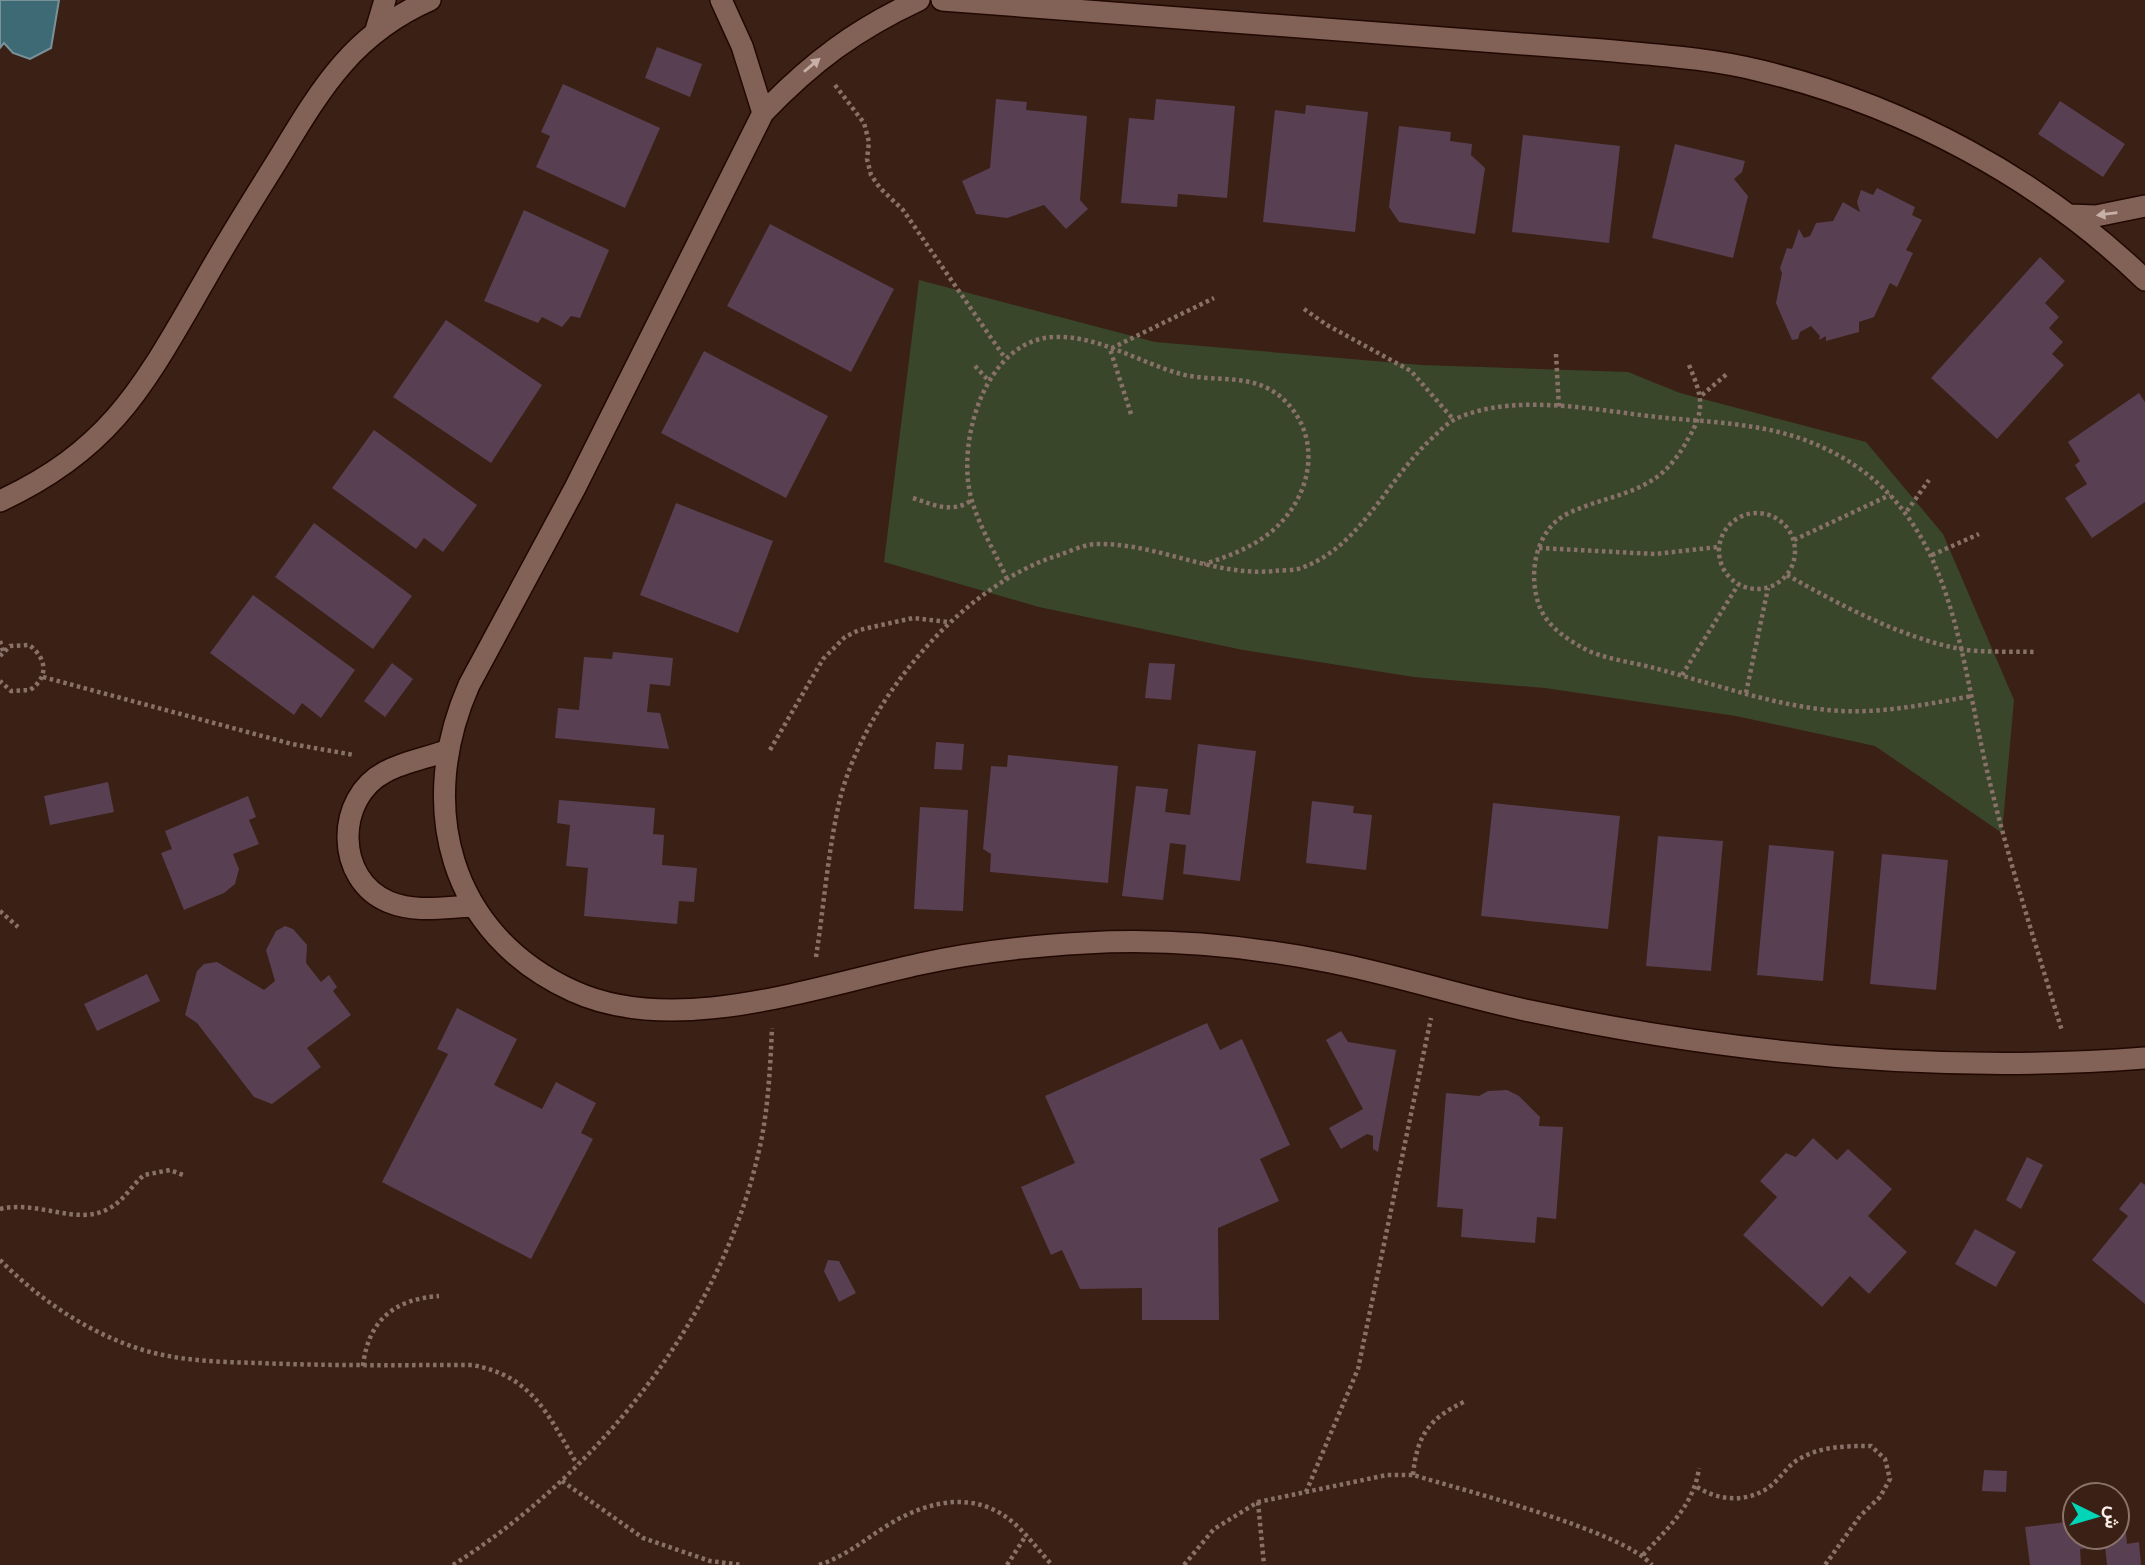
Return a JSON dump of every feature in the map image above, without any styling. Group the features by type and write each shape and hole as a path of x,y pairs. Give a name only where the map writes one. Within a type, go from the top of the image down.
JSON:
{"street":[{"path":"376,30 385,0"},
{"path":"0,501 30,487 69,462 104,432 135,397 161,359 205,280 321,88 345,58 376,30 430,0"},
{"path":"721,0 742,46 764,113"},
{"path":"919,0 877,20 816,62 764,113 575,488 469,685 455,717 446,751 442,791 446,831 456,869 474,906 501,943 537,972 578,994 626,1005 675,1009 724,1008 925,963 1006,949 1088,942 1171,942 1253,949 1334,963 1437,990 1622,1029 1729,1045 1892,1063 2071,1063 2145,1058"},
{"path":"942,0 1628,52 1678,57 1761,71 1843,96 1922,128 1998,169 2069,215 2145,280"},
{"path":"2069,215 2096,216 2145,206"},
{"path":"446,751 384,772 364,788 351,811 346,837 351,863 365,885 386,901 411,909 474,906"}],"path":[{"path":"816,62 864,123 869,142 867,159 871,174 880,188 903,211 1004,358"},
{"path":"1110,349 1214,298"},
{"path":"1304,309 1327,325 1411,371 1453,419"},
{"path":"1007,579 972,500 967,457 977,407 1004,358 1027,343 1054,337 1110,349 1181,374 1247,380 1281,397 1304,428 1309,466 1297,502 1268,534 1228,557 1204,564"},
{"path":"1110,349 1131,414"},
{"path":"1556,354 1559,408"},
{"path":"1689,365 1702,395 1699,421 1679,454 1655,479 1564,516 1549,530 1539,548 1534,568 1534,589 1540,608 1551,626 1585,649 1784,704 1839,710 1893,711 1972,696"},
{"path":"975,366 989,381"},
{"path":"1702,395 1728,373"},
{"path":"811,989 841,797 865,737 898,682 948,622 984,592 1036,562 1094,544 1246,574 1303,568 1350,539 1411,458 1453,419 1494,405 1559,408 1763,429 1804,440 1854,467 1907,511 1932,555 1957,622 1994,799 2071,1063"},
{"path":"1907,511 1929,480"},
{"path":"1794,540 1890,495"},
{"path":"913,498 950,509 961,508 972,500"},
{"path":"1761,512 1781,521 1794,540 1793,564 1787,575 1768,588 1753,589 1738,585 1726,576 1720,562 1718,547 1722,532 1732,521 1746,514 1761,512"},
{"path":"1932,555 1979,534"},
{"path":"1539,548 1655,554 1718,547"},
{"path":"1787,575 1862,614 1929,641 1962,649 2035,652"},
{"path":"1682,675 1738,585"},
{"path":"1746,693 1768,588"},
{"path":"770,750 823,659 845,637 859,630 913,618 948,622"},
{"path":"0,641 2,653 19,644 29,645 43,658 43,677 37,685 20,692 11,691 0,681"},
{"path":"43,677 292,744 360,756"},
{"path":"0,911 18,927"},
{"path":"1306,1492 1358,1369 1437,990"},
{"path":"453,1565 522,1516 562,1481 626,1409 667,1354 706,1292 737,1225 758,1155 766,1107 773,999"},
{"path":"0,1209 26,1205 89,1216 107,1210 122,1200 144,1175 170,1170 183,1175"},
{"path":"0,1260 55,1307 97,1332 143,1350 191,1360 363,1366 471,1365 495,1369 517,1380 534,1395 577,1464"},
{"path":"363,1366 372,1331 382,1316 399,1304 418,1297 439,1296"},
{"path":"1413,1475 1416,1451 1426,1429 1443,1411 1466,1401"},
{"path":"1697,1487 1710,1496 1742,1498 1772,1486 1799,1458 1846,1446 1871,1446 1885,1460 1889,1479 1880,1497 1860,1516 1825,1565"},
{"path":"1643,1555 1687,1506 1697,1487 1699,1468"},
{"path":"1184,1565 1214,1529 1258,1502 1387,1475 1413,1475 1579,1527 1643,1555 1652,1565"},
{"path":"562,1481 643,1538 710,1561 743,1565"},
{"path":"819,1565 842,1557 889,1525 941,1502 980,1503 1017,1526 1052,1565"},
{"path":"1258,1502 1264,1565"},
{"path":"1007,1565 1025,1537"}],"green space":[{"path":"919,280 1155,342 1421,365 1628,372 1680,393 1866,442 1943,534 2014,700 2002,833 1875,746 1736,716 1545,688 1414,677 1243,650 1039,607 884,562"}],"water":[{"path":"0,0 59,0 51,48 30,59 13,53 4,43 0,48"}],"building":[{"path":"657,47 702,64 690,97 645,78"},
{"path":"563,84 660,128 625,208 536,167 550,136 541,132"},
{"path":"996,99 1027,102 1026,110 1087,116 1080,200 1088,209 1066,229 1044,205 1007,218 976,214 962,181 990,168"},
{"path":"1156,99 1235,106 1227,198 1178,194 1177,207 1121,203 1129,118 1154,120"},
{"path":"2060,101 2125,144 2103,177 2038,134"},
{"path":"1306,105 1368,112 1355,232 1263,222 1275,110 1305,114"},
{"path":"1399,126 1451,132 1450,141 1472,144 1471,155 1485,168 1475,234 1399,222 1389,207"},
{"path":"1523,135 1620,146 1609,243 1512,232"},
{"path":"1675,144 1745,161 1742,172 1734,179 1748,196 1733,258 1652,238"},
{"path":"1877,188 1915,207 1912,215 1922,220 1906,250 1913,253 1897,287 1890,283 1874,317 1859,322 1859,332 1826,341 1826,336 1819,340 1820,336 1811,326 1800,332 1798,339 1792,340 1776,303 1782,273 1780,268 1787,248 1792,249 1799,229 1804,238 1810,236 1816,223 1833,221 1843,202 1860,212 1857,202 1861,190 1873,195"},
{"path":"524,210 609,250 580,318 571,316 562,327 542,317 538,323 484,301"},
{"path":"770,224 894,289 851,372 727,306"},
{"path":"2040,257 2065,281 2045,303 2059,317 2049,328 2063,342 2052,354 2064,365 1997,439 1931,378"},
{"path":"446,320 542,385 491,463 393,397"},
{"path":"704,351 828,416 786,498 661,433"},
{"path":"2139,393 2145,402 2145,502 2092,538 2065,498 2087,484 2075,465 2080,461 2068,442"},
{"path":"374,430 477,505 443,552 424,538 416,549 332,488"},
{"path":"676,503 773,541 738,633 640,595"},
{"path":"314,523 412,596 373,649 275,577"},
{"path":"253,595 355,670 321,718 302,703 294,715 210,653"},
{"path":"613,652 673,658 670,686 650,684 647,712 660,713 669,749 555,738 558,708 579,710 584,657 612,659"},
{"path":"392,663 413,679 385,717 364,701"},
{"path":"1149,663 1175,664 1171,700 1145,698"},
{"path":"936,742 964,744 962,770 934,769"},
{"path":"1198,744 1256,751 1240,881 1183,874 1186,845 1170,843 1163,900 1122,896 1136,786 1168,789 1165,812 1190,815"},
{"path":"1008,755 1118,766 1108,883 990,872 991,854 983,849 991,766 1007,767"},
{"path":"108,782 114,812 50,825 44,796"},
{"path":"248,796 256,817 249,820 259,844 233,854 239,869 235,884 224,893 184,910 161,853 172,849 165,831"},
{"path":"559,800 655,808 653,834 664,835 662,865 697,868 694,902 679,901 677,924 584,916 588,868 566,866 570,825 557,823"},
{"path":"1312,801 1354,806 1353,813 1372,815 1366,870 1306,863"},
{"path":"1493,803 1620,816 1608,929 1481,916"},
{"path":"920,807 968,810 963,911 914,909"},
{"path":"1658,836 1723,841 1711,971 1646,966"},
{"path":"1769,845 1834,851 1823,981 1757,975"},
{"path":"1882,854 1948,860 1936,990 1870,984"},
{"path":"285,926 293,929 307,945 306,963 321,982 329,975 337,987 333,991 351,1015 307,1048 321,1067 272,1104 254,1097 197,1023 185,1015 197,971 204,964 217,962 264,990 275,981 266,950 276,931"},
{"path":"147,974 160,1001 97,1031 84,1004"},
{"path":"457,1008 517,1039 494,1085 542,1109 556,1082 596,1103 581,1133 593,1139 531,1259 382,1182 448,1054 437,1049"},
{"path":"1207,1023 1220,1050 1242,1039 1290,1145 1260,1159 1279,1201 1218,1228 1219,1320 1142,1320 1142,1288 1080,1289 1062,1250 1051,1255 1021,1187 1075,1163 1045,1096"},
{"path":"1341,1031 1348,1042 1396,1050 1378,1152 1373,1149 1373,1136 1367,1134 1341,1149 1329,1128 1363,1109 1326,1040"},
{"path":"1507,1090 1519,1096 1540,1117 1539,1126 1563,1127 1556,1219 1537,1217 1535,1243 1461,1237 1463,1209 1437,1207 1446,1093 1479,1096 1488,1091"},
{"path":"1813,1138 1837,1160 1848,1149 1892,1189 1868,1216 1907,1252 1869,1294 1850,1276 1822,1307 1743,1235 1777,1197 1760,1181 1786,1153 1796,1157"},
{"path":"2027,1157 2043,1165 2021,1209 2006,1200"},
{"path":"2141,1182 2145,1185 2145,1304 2092,1260 2128,1216 2119,1209"},
{"path":"1975,1229 2016,1252 1996,1287 1955,1264"},
{"path":"828,1260 839,1261 856,1293 839,1302 824,1271"},
{"path":"1984,1470 2007,1471 2006,1492 1982,1491"},
{"path":"2061,1523 2061,1551 2080,1551 2081,1565 2030,1565 2025,1527"},
{"path":"2139,1542 2141,1565 2107,1565 2106,1551 2131,1551 2131,1543"}]}
